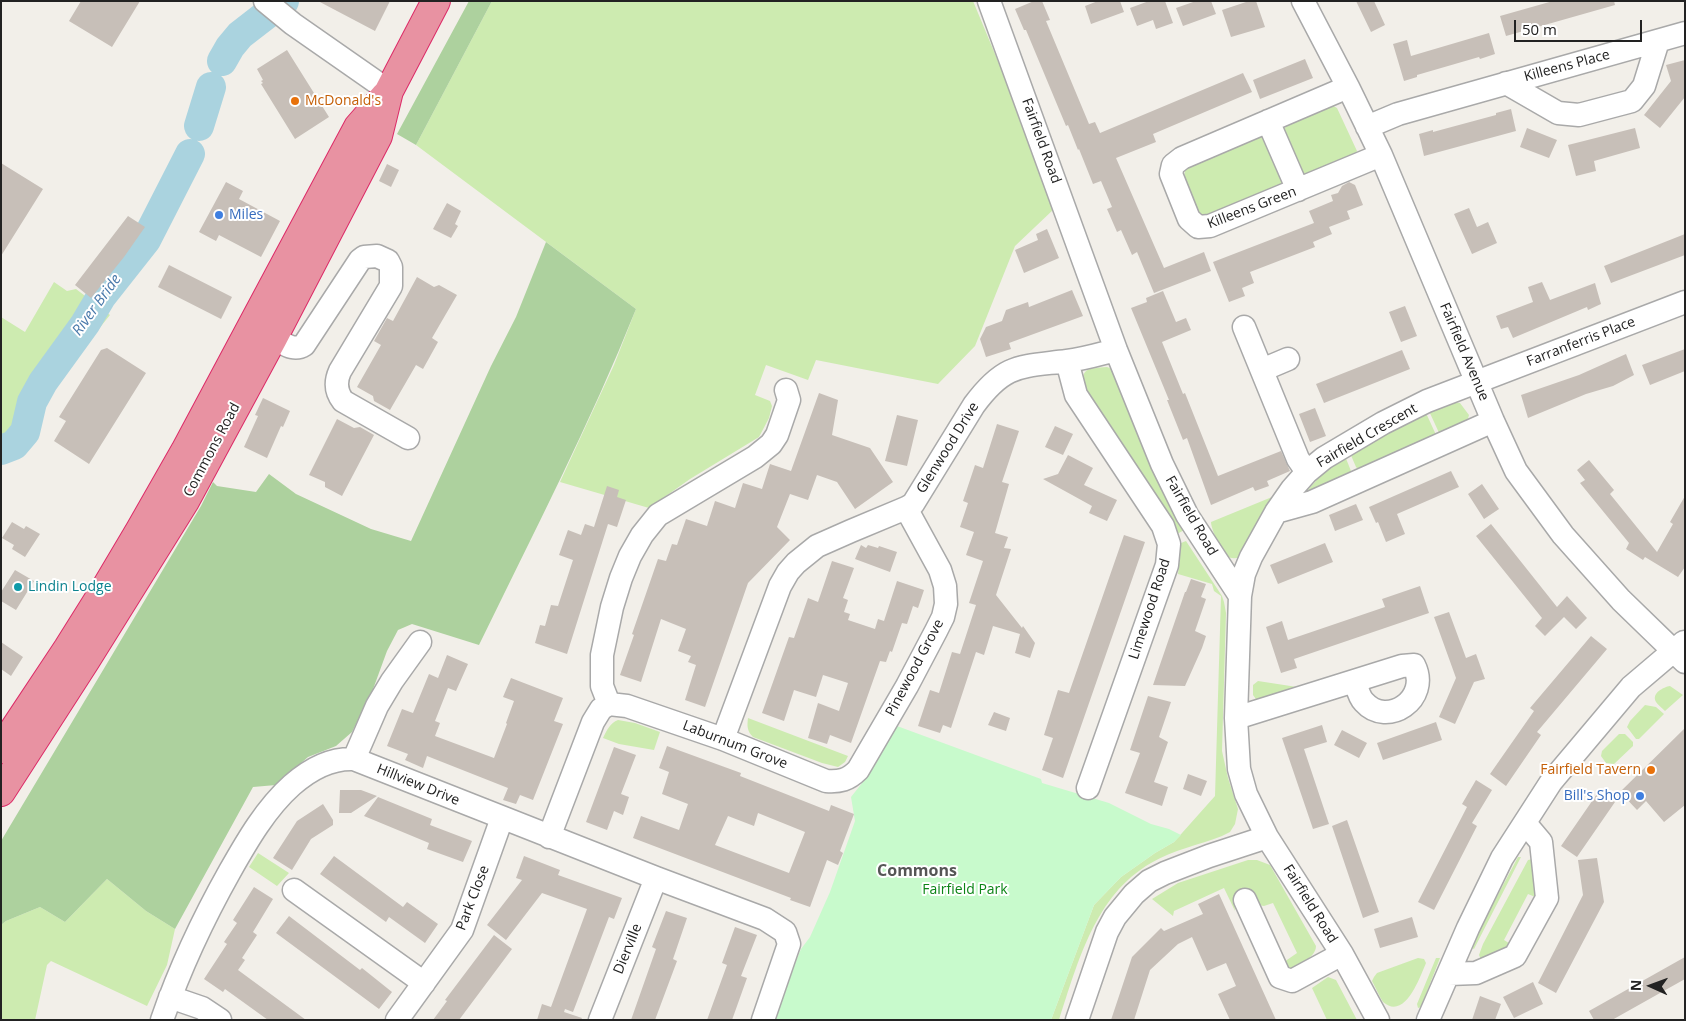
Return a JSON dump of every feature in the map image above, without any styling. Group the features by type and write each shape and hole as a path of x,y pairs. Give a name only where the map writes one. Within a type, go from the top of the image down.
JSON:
{"highway":[{"name":"Commons Road","path":"1,748 77,634 140,530 190,443 358,127 389,91 436,1"},
{"name":"Commons Road","path":"1,792 92,652 185,502 378,136 389,91"}],"street":[{"name":"Fairfield Road","path":"989,1 1116,350 1162,464 1183,507 1240,596 1236,718 1237,757 1241,780 1246,794 1267,837 1342,954 1378,1020"},
{"name":"Fairfield Avenue","path":"1303,1 1348,87 1380,155 1493,422 1516,471 1563,535 1621,600 1681,651"},
{"path":"265,2 293,24 389,91"},
{"name":"Killeens Place","path":"1367,127 1398,114 1685,33"},
{"name":"Killeens Place","path":"1506,83 1558,113 1579,115 1632,100 1644,86 1658,41"},
{"name":"Killeens Green","path":"1348,87 1182,158 1173,165 1171,174 1189,219 1198,228 1210,226 1380,155"},
{"path":"1268,121 1298,190"},
{"path":"273,338 294,349 299,349 304,345 360,260 364,257 377,256 388,261 392,267 390,286 336,381 338,395 343,401 408,438"},
{"name":"Farranferris Place","path":"1477,381 1685,302"},
{"path":"1244,327 1298,459 1307,472"},
{"name":"Glenwood Drive","path":"723,739 780,587 788,572 796,563 817,546 913,504 974,405 984,391 1007,372 1020,367 1067,361 1116,350"},
{"path":"1262,370 1288,359"},
{"name":"Limewood Road","path":"1067,361 1074,392 1163,526 1169,544 1167,565 1088,788"},
{"name":"Fairfield Crescent","path":"1240,596 1244,574 1251,557 1276,512 1307,472 1324,458 1383,423 1427,401 1477,381"},
{"path":"549,836 593,722 601,709 608,704 602,686 602,655 620,581 630,556 658,514 755,457 771,444 777,435 789,400 786,390"},
{"path":"1276,512 1312,502 1493,422"},
{"name":"Pinewood Grove","path":"858,770 933,636 943,617 946,604 945,586 940,570 906,508"},
{"path":"162,1020 190,948 210,907 247,842 274,803 292,784 310,771 329,763 344,759 354,759 377,706 420,642"},
{"path":"1428,1020 1468,928 1502,858 1551,782 1631,687 1681,651"},
{"path":"1236,718 1354,681"},
{"name":"Laburnum Grove","path":"608,704 627,706 723,739 826,781 840,782 850,778 858,770"},
{"name":"Hillview Drive","path":"354,759 765,919 785,932 789,944 763,1020"},
{"name":"Park Close","path":"397,1020 462,930 502,818"},
{"path":"1449,974 1476,973 1514,956 1547,898 1541,842 1525,822"},
{"path":"1077,1020 1107,932 1115,917 1134,894 1149,882 1165,873 1267,837"},
{"name":"Dierville","path":"600,1020 656,878"},
{"path":"294,890 424,983"},
{"path":"1245,900 1280,977 1292,981 1342,954"},
{"path":"170,997 192,1003 220,1020"}],"green space":[{"path":"469,1 492,1 416,145 397,134"},
{"path":"492,1 973,1 1000,66 1054,209 1015,246 975,346 938,384 816,360 808,380 766,365 755,395 770,401 772,406 769,418 759,437 690,479 649,508 560,482 614,365 636,309 416,145"},
{"path":"1328,103 1337,108 1357,151 1352,159 1309,176 1302,172 1284,130 1289,120"},
{"path":"1257,133 1266,136 1285,180 1280,188 1213,218 1202,216 1193,206 1183,182 1185,171 1191,162"},
{"path":"546,242 636,309 580,437 479,645 412,624 398,630 387,651 372,692 352,732 336,746 308,757 276,785 253,787 175,929 146,911 107,879 65,922 40,907 6,921 1,925 1,841 201,506 213,482 217,486 256,492 269,474 296,494 371,529 411,541 491,366 516,317"},
{"path":"54,282 67,291 76,289 110,315 52,387 30,441 4,464 1,464 1,317 25,332"},
{"path":"1107,367 1112,369 1186,529 1177,534 1083,391 1083,377 1086,371"},
{"path":"1452,402 1460,403 1469,415 1467,422 1440,435 1429,411"},
{"path":"1426,413 1437,437 1360,471 1356,467 1350,453 1374,438"},
{"path":"1345,456 1351,471 1350,475 1306,492 1324,472"},
{"path":"1272,497 1274,498 1239,558 1228,557 1217,540 1211,522"},
{"path":"1186,541 1222,596 1226,613 1222,751 1238,809 1235,824 1230,832 1222,836 1159,858 1132,877 1116,893 1102,911 1091,932 1059,1020 1051,1020 1094,905 1121,877 1174,842 1215,796 1221,596 1214,591 1212,584 1178,574 1181,543"},
{"path":"1258,681 1297,687 1258,702 1253,695 1253,685"},
{"path":"1670,686 1683,695 1665,711 1656,702 1655,696 1662,689"},
{"path":"1645,705 1656,707 1664,714 1639,739 1636,739 1627,727"},
{"path":"748,718 848,756 845,762 838,767 822,763 753,737 748,728"},
{"path":"618,720 635,723 660,732 654,750 619,744 603,738 611,725"},
{"name":"Fairfield Park","path":"897,726 1041,779 1042,783 1109,803 1151,824 1169,829 1181,835 1174,842 1121,877 1094,905 1051,1020 772,1020 801,949 810,937 830,892 855,821 851,797 870,773"},
{"path":"1619,734 1625,734 1633,742 1633,746 1614,764 1606,763 1601,756 1602,751"},
{"path":"258,853 289,873 277,886 249,867"},
{"path":"1518,857 1521,857 1474,949 1470,947"},
{"path":"1533,859 1540,899 1528,894 1504,940 1512,945 1482,962 1479,955 1483,944 1528,860"},
{"path":"1248,860 1257,860 1270,865 1316,946 1309,958 1287,971 1284,962 1297,953 1273,903 1264,906 1258,905 1253,895 1234,902 1235,911 1224,888 1174,911 1173,916 1152,899 1178,883"},
{"path":"107,879 146,911 175,929 167,965 147,1006 51,961 47,965 35,1020 1,1020 1,925 6,921 40,907 65,922"},
{"path":"1418,958 1424,959 1426,963 1416,987 1405,1002 1398,1006 1391,1006 1383,1002 1372,981 1377,973"},
{"path":"1436,958 1440,958 1421,1007 1418,1008 1417,1004"},
{"path":"1328,977 1336,980 1357,1020 1327,1020 1312,988"}],"building":[{"path":"81,1 140,1 112,47 69,21"},
{"path":"318,1 390,1 375,31"},
{"path":"1034,1 1042,1 1050,20 1046,21 1089,124 1095,122 1100,133 1243,73 1252,92 1153,134 1156,142 1116,158 1164,268 1204,252 1211,271 1154,293 1137,252 1132,255 1121,230 1117,232 1107,209 1112,207 1101,181 1093,184 1015,9"},
{"path":"1098,1 1120,1 1124,12 1091,24 1085,6"},
{"path":"1149,1 1165,1 1173,23 1156,29 1153,20 1137,26 1130,8"},
{"path":"1196,1 1211,1 1216,14 1183,26 1176,8"},
{"path":"1249,1 1256,1 1265,27 1231,37 1222,10"},
{"path":"1356,1 1374,1 1385,25 1371,32"},
{"path":"1553,1 1614,1 1615,5 1506,36 1500,16"},
{"path":"1489,33 1495,54 1417,75 1417,77 1404,81 1393,44 1407,40 1411,56"},
{"name":"McDonald's","path":"287,50 329,117 295,139 261,84 263,80 257,69"},
{"path":"1305,59 1313,78 1260,99 1253,80"},
{"path":"1685,60 1685,97 1660,128 1644,115 1671,81 1666,65"},
{"path":"1511,109 1516,131 1424,156 1419,134 1496,115 1496,113"},
{"path":"1527,128 1557,140 1549,158 1520,147"},
{"path":"1635,128 1640,148 1594,161 1596,171 1576,176 1568,145"},
{"path":"1,163 43,189 1,256"},
{"path":"387,164 399,170 391,187 379,181"},
{"path":"226,182 243,191 239,199 280,221 261,257 219,235 216,241 199,232"},
{"path":"1349,182 1355,185 1363,205 1347,211 1350,219 1329,227 1332,234 1313,242 1315,247 1250,272 1254,283 1242,288 1245,296 1229,302 1213,262 1314,223 1309,211 1333,201 1331,195 1338,193 1342,186"},
{"path":"447,203 461,211 455,224 458,226 451,238 433,229"},
{"path":"1469,208 1477,227 1488,222 1497,243 1472,254 1454,214"},
{"path":"128,216 145,227 91,298 75,285"},
{"path":"1047,229 1059,258 1024,273 1015,250 1038,240 1036,234"},
{"path":"1685,234 1685,255 1611,283 1604,266"},
{"path":"169,265 232,297 221,319 158,287"},
{"path":"417,277 434,287 439,285 457,295 432,338 438,342 423,369 416,365 390,410 374,401 373,396 357,387 381,345 374,341 387,318 393,321"},
{"path":"1542,282 1550,300 1595,283 1601,304 1588,310 1587,307 1513,338 1508,327 1501,329 1496,316 1533,302 1528,287"},
{"path":"1072,290 1083,316 1009,343 1011,349 986,357 980,339 986,327 1002,321 1006,310 1028,302 1029,307"},
{"path":"1163,291 1176,322 1186,318 1191,330 1162,342 1183,394 1185,393 1218,476 1281,451 1290,471 1267,481 1269,486 1255,491 1253,487 1211,505 1187,438 1183,440 1167,400 1169,400 1131,308 1147,302 1146,298"},
{"path":"1405,306 1417,336 1401,342 1389,312"},
{"path":"107,348 146,373 89,464 54,441 66,421 59,417 101,350"},
{"path":"1685,349 1685,371 1650,385 1642,365"},
{"path":"1402,350 1410,369 1324,403 1316,384"},
{"path":"1626,354 1634,375 1613,386 1586,394 1528,418 1521,395 1579,375"},
{"path":"819,393 838,400 832,435 870,448 893,482 855,509 837,482 817,475 808,500 790,494 777,527 790,540 748,583 705,707 685,700 696,665 688,662 691,656 678,651 686,629 661,619 641,682 620,675 658,559 666,561 672,544 677,545 686,519 707,526 715,501 735,508 743,483 762,489 770,464 791,471"},
{"path":"263,398 290,411 267,458 244,447 258,416 255,415"},
{"path":"1315,408 1326,436 1310,442 1299,414"},
{"path":"897,415 918,420 907,466 885,461"},
{"path":"337,419 354,428 360,427 374,435 342,496 325,487 325,482 309,475"},
{"path":"997,424 1019,431 1002,482 1009,484 995,533 1008,537 1004,548 1011,549 996,595 1035,643 1030,658 1015,653 1020,634 993,626 984,655 976,652 951,728 943,725 940,733 918,726 930,690 939,693 952,652 960,654 976,605 969,603 983,561 966,555 974,532 960,527 968,503 963,501 975,465 983,468"},
{"path":"1055,426 1073,434 1063,455 1045,447"},
{"path":"1068,455 1093,468 1084,485 1117,500 1107,521 1089,513 1092,506 1043,479 1058,474"},
{"path":"1589,460 1614,490 1610,494 1657,552 1673,524 1670,522 1685,496 1685,567 1678,577 1645,557 1643,560 1626,549 1629,543 1580,483 1585,480 1577,470"},
{"path":"1451,471 1459,487 1397,514 1405,534 1386,542 1378,522 1376,523 1369,507"},
{"path":"1482,484 1499,509 1484,519 1468,494"},
{"path":"607,486 619,490 617,497 626,500 617,527 608,524 567,654 535,643 540,625 545,626 551,605 558,606 573,560 559,555 568,530 581,535 585,524 594,527"},
{"path":"1356,504 1363,520 1335,531 1329,515"},
{"path":"12,522 24,529 26,526 40,534 25,557 12,549 14,545 2,538"},
{"path":"1491,524 1557,607 1567,596 1587,618 1576,629 1564,617 1545,636 1535,626 1542,618 1476,536"},
{"path":"1124,535 1145,542 1063,778 1042,770 1053,738 1044,735 1058,690 1069,693"},
{"path":"1325,543 1333,562 1278,584 1270,565"},
{"path":"861,545 866,548 868,545 878,548 879,546 897,552 890,572 855,559"},
{"path":"832,561 854,568 843,598 848,600 844,612 850,614 848,620 875,629 878,619 884,621 897,581 924,590 918,608 913,606 907,624 902,623 892,652 890,651 886,662 880,661 851,743 830,735 827,744 808,738 818,703 839,711 848,683 823,675 816,697 794,690 784,721 762,713 789,637 794,638 808,598 818,602"},
{"name":"Lindin Lodge","path":"15,570 34,581 16,610 1,601 1,592"},
{"path":"1191,579 1206,584 1201,597 1206,599 1195,631 1206,636 1202,648 1185,686 1153,685 1185,592"},
{"path":"1420,586 1429,613 1294,659 1297,668 1281,673 1266,627 1282,621 1288,640 1385,607 1382,599"},
{"path":"1449,612 1466,658 1476,654 1485,679 1474,682 1455,724 1439,717 1456,678 1434,617"},
{"path":"1591,636 1607,649 1537,732 1541,735 1506,786 1490,774 1534,711 1530,708"},
{"path":"1,642 23,657 11,676 1,669"},
{"path":"447,655 468,664 456,691 448,688 435,721 440,723 435,736 494,758 514,701 503,697 511,678 563,698 554,721 563,724 533,800 520,795 516,804 503,800 508,788 427,756 423,768 405,760 408,754 387,746 402,709 413,713 429,674 438,678"},
{"path":"1148,696 1171,702 1159,737 1168,742 1154,782 1168,787 1162,806 1125,793 1140,753 1130,750"},
{"path":"994,712 1010,718 1006,731 988,725"},
{"path":"1436,722 1442,740 1383,760 1377,743"},
{"path":"1322,725 1327,742 1304,749 1329,824 1313,829 1282,738"},
{"path":"1685,728 1685,805 1664,822 1646,801 1637,810 1620,792"},
{"path":"1342,730 1367,743 1359,758 1334,745"},
{"path":"667,746 741,773 740,776 829,811 831,805 854,814 840,851 843,853 838,865 827,860 810,907 633,838 641,816 679,830 688,804 662,794 669,772 659,768","holes":["758,813 805,832 789,873 715,845 728,816 754,826"]},
{"path":"614,747 636,755 621,794 629,797 623,815 614,811 607,830 586,822"},
{"path":"1188,774 1207,781 1201,796 1183,789"},
{"path":"1476,780 1492,790 1472,823 1477,826 1434,910 1418,902 1467,807 1462,804"},
{"path":"340,790 361,790 377,796 351,813 339,813"},
{"path":"1599,791 1615,802 1577,857 1561,846"},
{"path":"378,797 432,819 430,825 472,841 463,862 427,849 429,843 364,816"},
{"path":"323,804 333,820 333,825 311,839 292,870 273,858 297,821"},
{"path":"1347,820 1379,912 1363,918 1332,826"},
{"path":"334,856 403,907 407,902 438,924 425,943 389,917 386,922 320,874"},
{"path":"524,856 560,870 558,875 622,898 614,919 609,917 573,1012 565,1009 564,1012 582,1018 581,1020 537,1020 542,1004 551,1007 587,909 542,893 506,940 487,925 522,880 516,878"},
{"path":"1597,858 1604,902 1556,993 1538,983 1583,895 1578,860"},
{"path":"254,887 273,899 253,932 257,935 242,958 245,960 238,970 306,1020 268,1020 225,989 223,992 204,979 227,944 224,942 237,923 233,920"},
{"path":"1219,894 1276,1020 1230,1020 1218,994 1236,986 1226,963 1207,971 1192,937 1178,944 1150,970 1134,1020 1111,1020 1132,957 1161,928 1164,931 1203,914 1198,904"},
{"path":"666,911 687,918 673,959 677,961 655,1020 631,1020 656,949 652,947"},
{"path":"289,916 392,992 379,1009 276,933"},
{"path":"1412,917 1418,937 1380,948 1374,929"},
{"path":"735,927 757,935 741,976 747,978 732,1020 707,1020 727,965 722,963"},
{"path":"494,935 512,949 459,1020 433,1020 447,1001 445,1000"},
{"path":"1685,957 1685,979 1612,1020 1594,1020 1589,1011"},
{"path":"1533,982 1543,1004 1514,1018 1503,997"},
{"path":"1480,996 1501,1004 1495,1020 1472,1020"}],"waterway":[{"name":"River Bride","path":"222,61 240,35 284,1"},
{"name":"River Bride","path":"199,126 211,87"},
{"name":"River Bride","path":"1,450 14,445 25,432 32,402 43,382 85,324 101,297 146,240 190,154"}],"place":[{"name":"McDonald's","path":"295,101"},
{"name":"Miles","path":"219,215"},
{"name":"Lindin Lodge","path":"18,587"},
{"name":"Fairfield Tavern","path":"1651,770"},
{"name":"Bill's Shop","path":"1640,796"}],"district":[{"name":"Commons","path":"917,871"}]}
